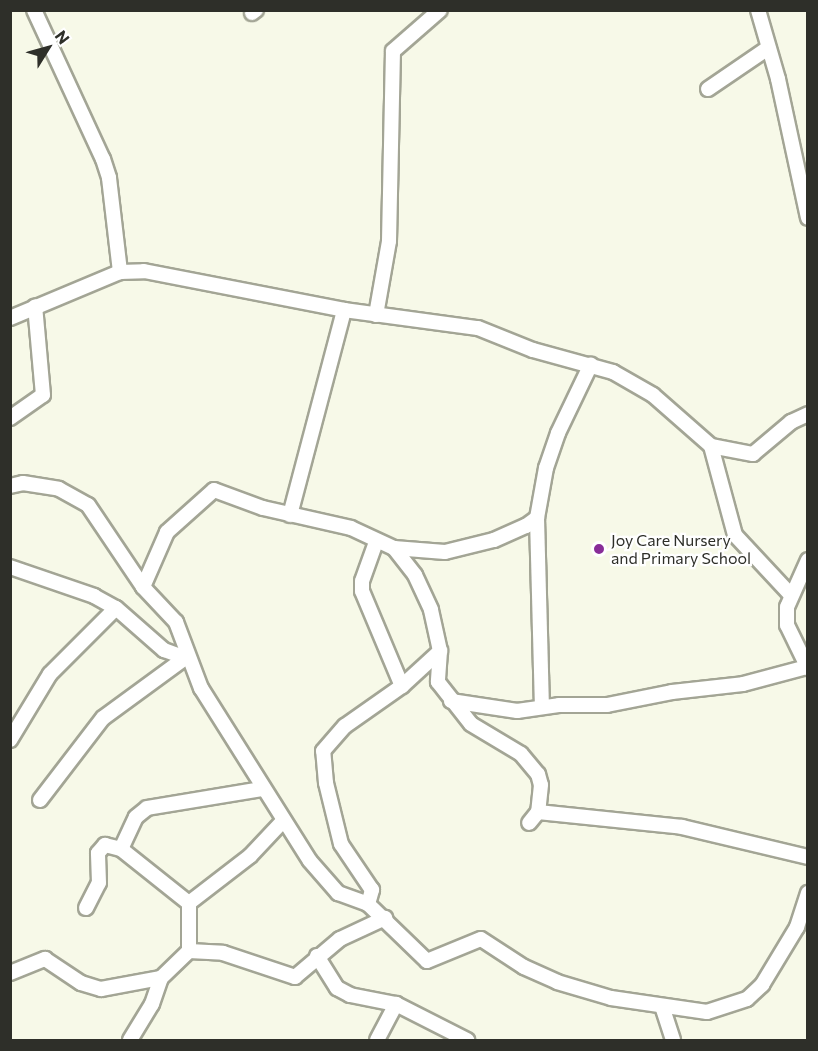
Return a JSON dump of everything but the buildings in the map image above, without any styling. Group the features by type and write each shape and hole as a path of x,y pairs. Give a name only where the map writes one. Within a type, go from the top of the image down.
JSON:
{"street":[{"path":"34,10 110,178 120,272"},
{"path":"376,315 389,241 393,51 440,10"},
{"path":"758,10 806,208"},
{"path":"708,89 768,48"},
{"path":"10,318 120,272 167,274 344,310 478,328 533,350 591,364 613,372 653,395 711,446 753,454 791,422 807,414"},
{"path":"10,418 43,394 35,306"},
{"path":"290,515 344,310"},
{"path":"542,706 537,518 546,468 558,433 591,364"},
{"path":"711,446 735,535 791,595"},
{"path":"10,486 23,483 75,494 88,505 143,587 176,622 187,658 201,688 283,821 338,893 368,904 427,961 471,940 486,940 524,967 557,982 662,1006 707,1012 747,999 784,952 807,893"},
{"path":"143,587 167,532 214,490 290,515 351,528 376,542 394,548 445,552 468,548 494,540 537,518"},
{"path":"376,542 362,581 362,591 402,686"},
{"path":"394,548 422,588 440,651 436,677 452,701 477,730 522,754 532,765 541,785 538,812 529,823"},
{"path":"452,701 517,711 542,706 607,705 743,684 807,667 787,625 791,595 807,560"},
{"path":"10,567 86,593 116,608 149,639 187,658"},
{"path":"10,740 50,674 116,608"},
{"path":"368,904 372,891 341,844 321,758 328,744 345,726 402,686 440,651"},
{"path":"40,800 103,718 187,658"},
{"path":"121,849 136,818 147,808 262,789"},
{"path":"538,812 682,827 807,856"},
{"path":"189,903 250,856 283,821"},
{"path":"86,908 99,883 101,848 121,849 189,903"},
{"path":"130,1041 161,978 189,951 189,903"},
{"path":"189,951 223,954 286,977 295,976 340,939 385,918"},
{"path":"317,956 337,988 350,995 396,1004 467,1041"},
{"path":"10,973 45,959 81,983 101,989 161,978"},
{"path":"376,1041 396,1004"},
{"path":"662,1006 673,1041"}],"place":[{"name":"Joy Care Nursery and Primary School","path":"599,549"}]}
